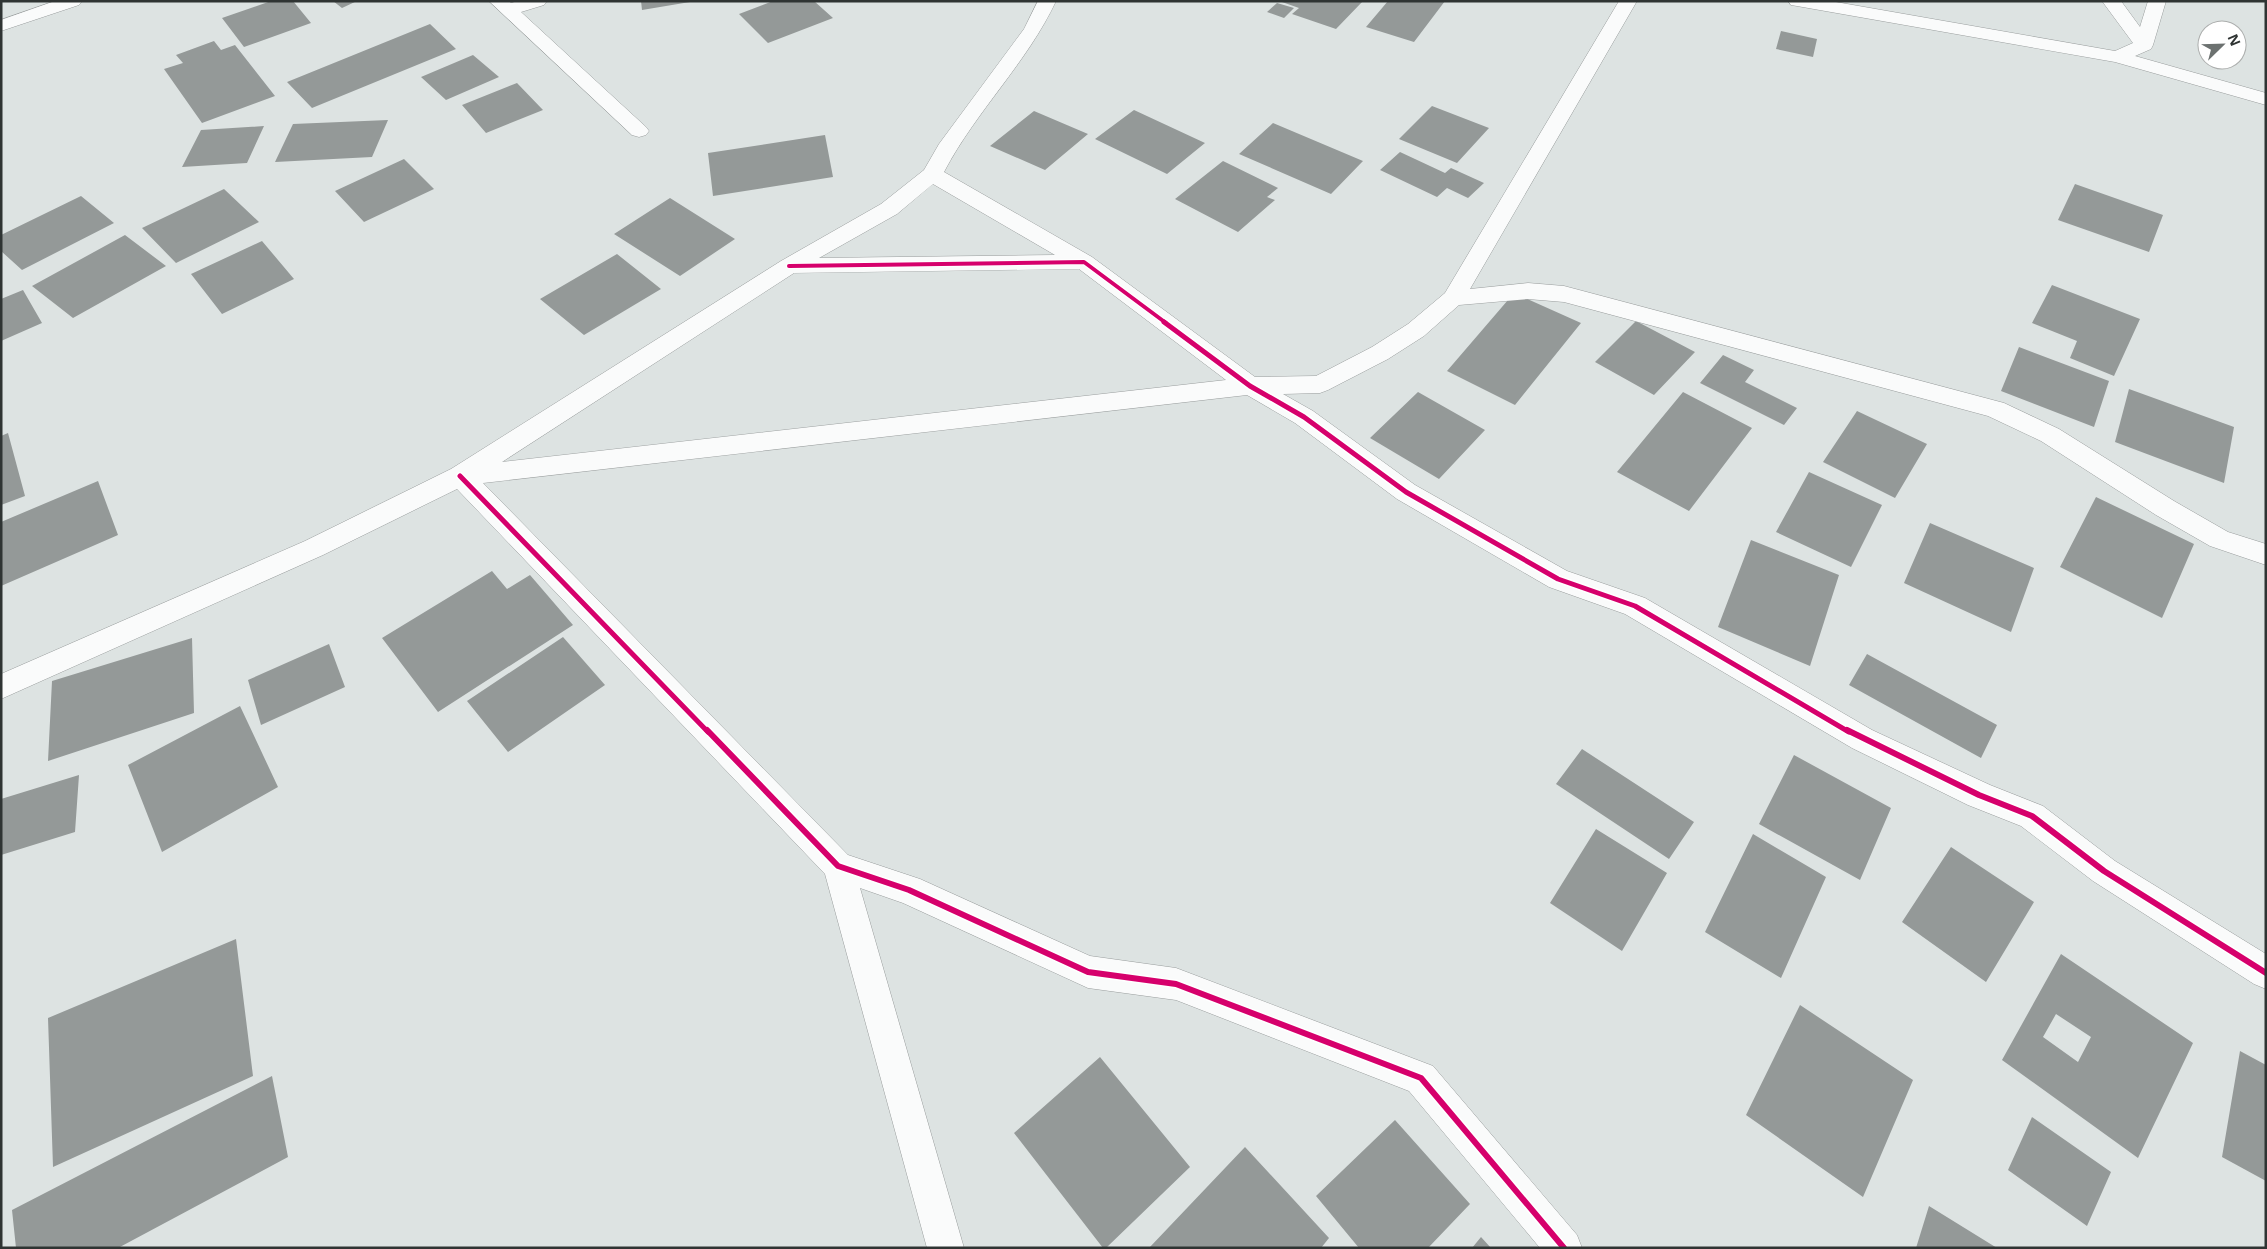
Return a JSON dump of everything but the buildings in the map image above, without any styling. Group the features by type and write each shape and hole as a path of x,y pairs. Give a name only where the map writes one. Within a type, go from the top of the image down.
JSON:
{"street":[{"path":"1,26 73,1"},
{"path":"504,6 538,1"},
{"path":"1,687 314,548 460,476 789,266 888,209 932,174 946,148 1032,30 1047,1"},
{"path":"460,476 1250,386 1320,384 1380,353 1416,330 1453,298 1628,1"},
{"path":"1797,1 2117,57 2266,99"},
{"path":"2111,1 2144,45"},
{"path":"2117,57 2144,45 2157,1"},
{"path":"504,6 639,131"},
{"path":"932,174 1084,262 1250,386 1304,417 1406,492 1558,579 1635,606 1862,739 1979,796 2032,816 2104,871 2266,973"},
{"path":"789,266 1084,262"},
{"path":"1453,298 1528,292 1564,294 1995,409 2050,435 2165,508 2219,539 2266,555"},
{"path":"1304,417 1320,384"},
{"path":"460,476 838,866 909,890 1088,972 1176,984 1421,1078 1564,1248"},
{"path":"838,866 946,1248"}],"cycle path":[{"path":"789,266 1084,262 1250,386 1304,417 1406,492 1558,579 1635,606 1862,739 1979,795 2032,816 2104,871 2266,973"},
{"path":"460,476 838,866 909,890 1088,972 1176,984 1421,1078 1564,1248"}]}
